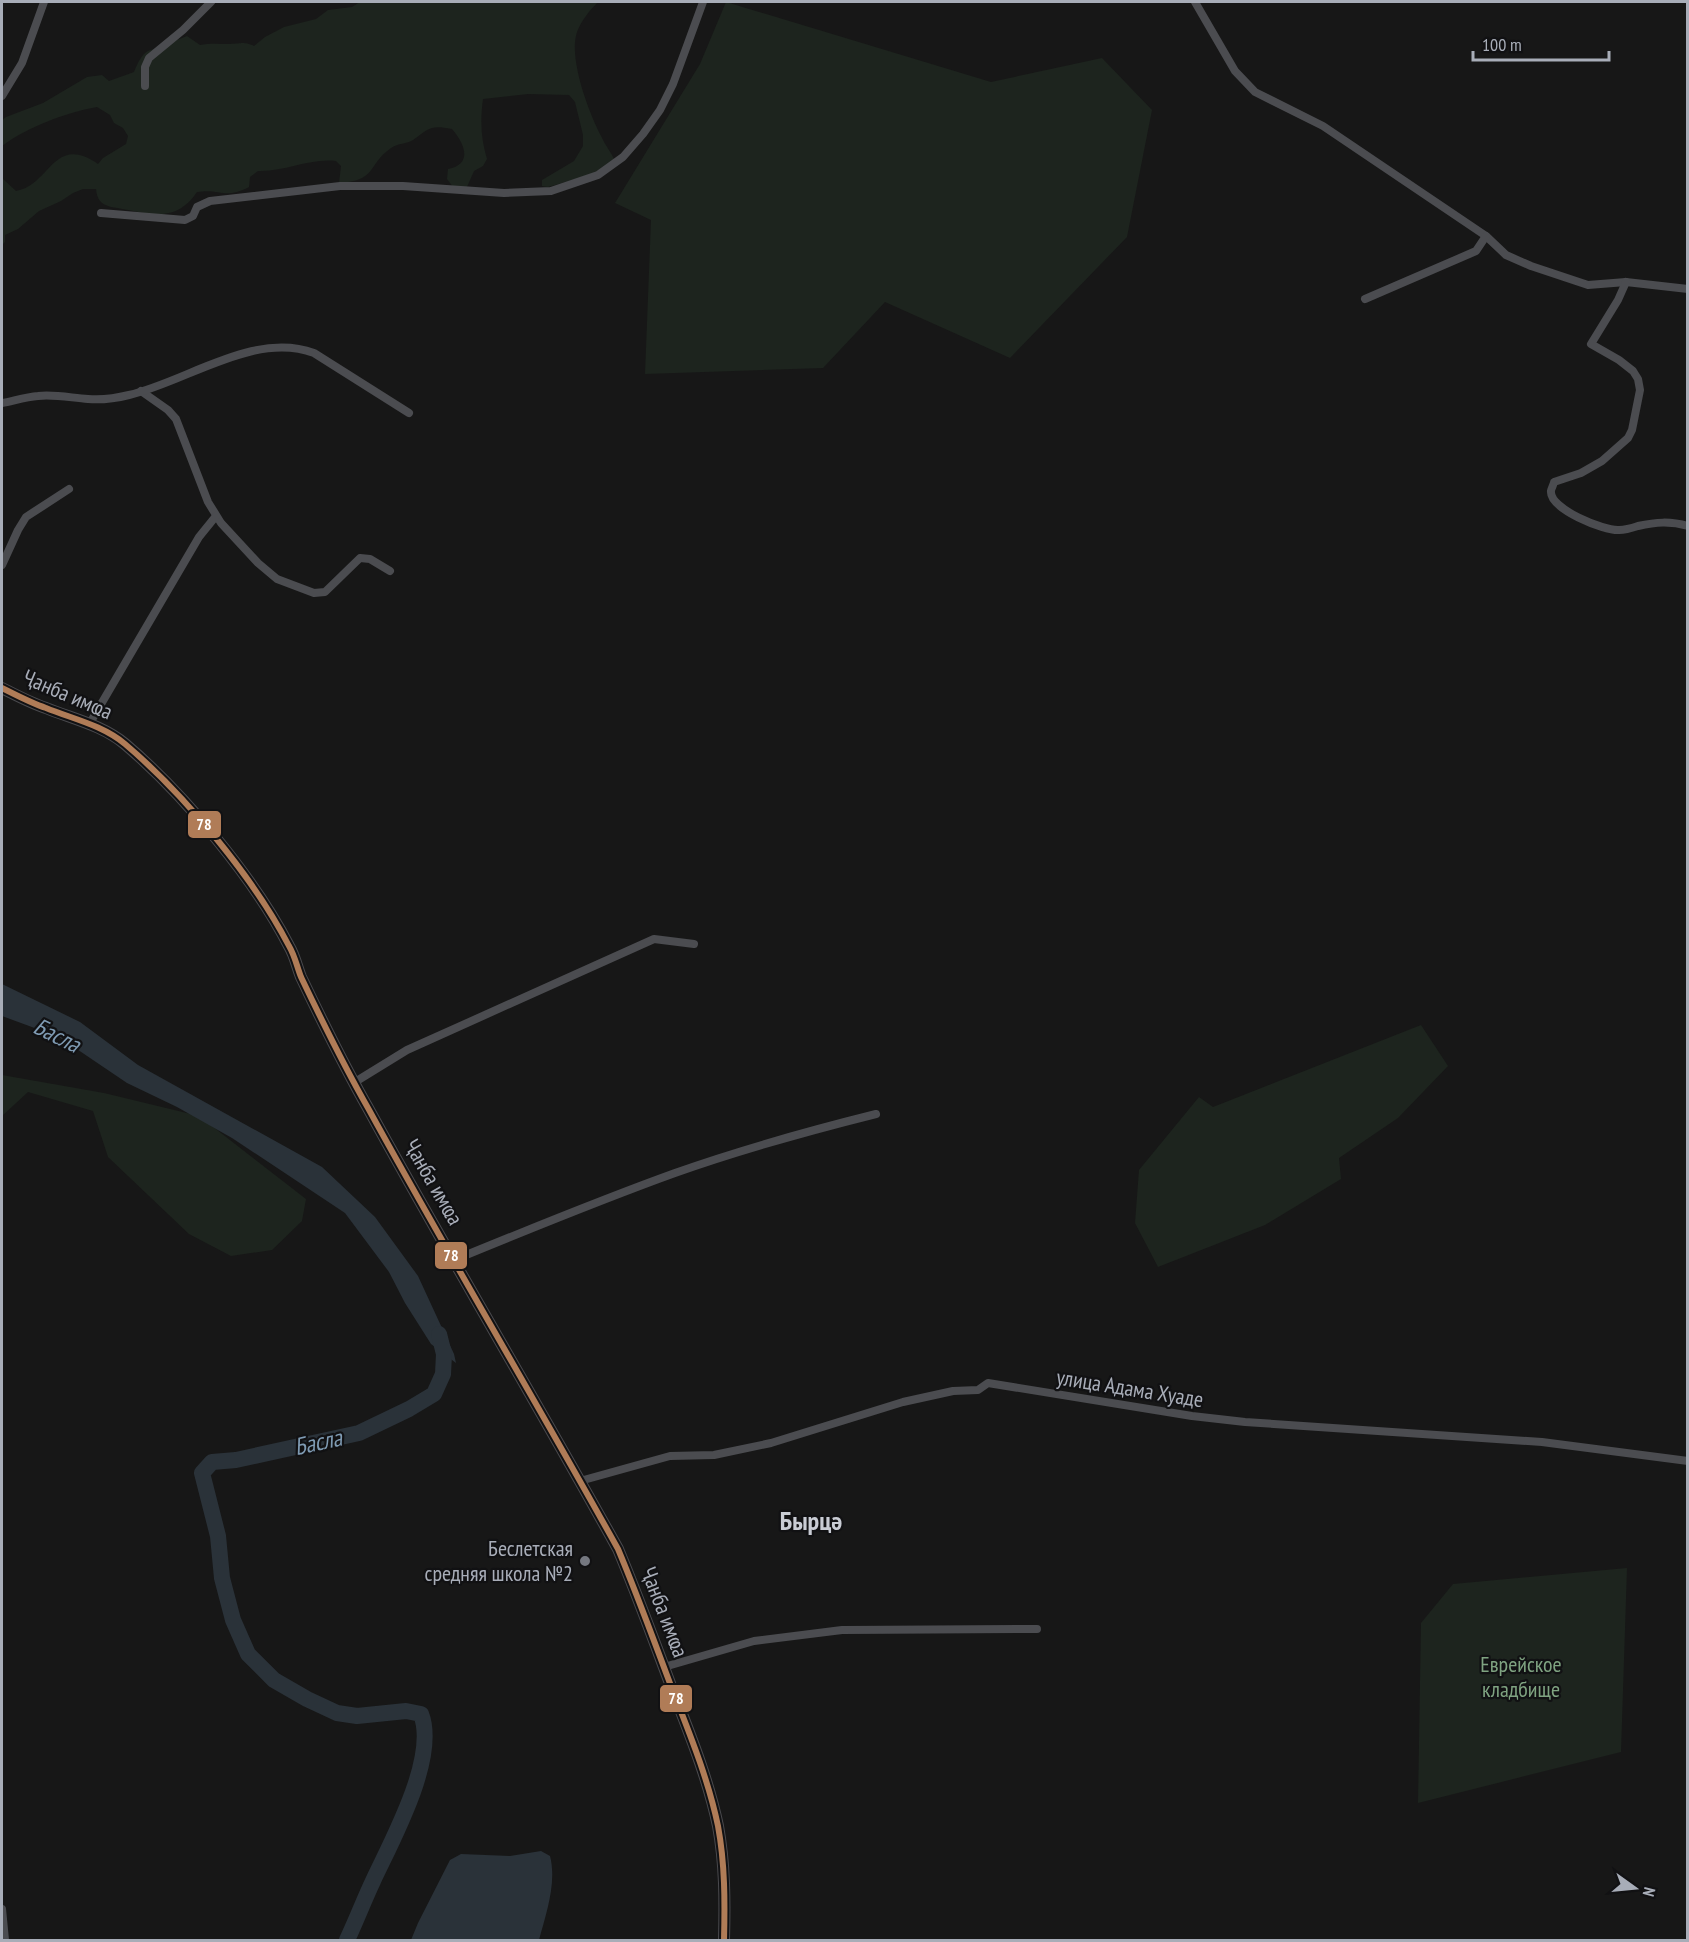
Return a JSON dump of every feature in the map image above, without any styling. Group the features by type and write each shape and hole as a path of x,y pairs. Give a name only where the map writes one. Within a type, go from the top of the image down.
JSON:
{"street":[{"path":"2,96 22,63 44,2"},
{"path":"145,86 145,67 149,58 183,30 211,2"},
{"path":"102,213 185,220 193,216 197,207 210,201 340,186 403,186 504,193 551,191 598,175 623,157 660,110 703,2"},
{"path":"1195,2 1235,71 1255,92 1323,126 1485,236 1506,255 1588,285 1626,282 1688,289"},
{"path":"1365,299 1476,251 1485,236"},
{"path":"1626,282 1618,300 1591,344 1634,370 1640,390 1632,430 1628,438 1602,461 1581,473 1554,482 1551,490 1552,498 1557,504 1585,521 1603,527 1619,530 1671,522 1688,526"},
{"path":"2,403 39,395 92,400 130,395 238,356 265,348 283,346 314,353 409,413"},
{"path":"141,391 168,410 176,419 208,502 216,516 258,563 277,579 314,593 325,592 360,558 370,559 390,571"},
{"path":"2,565 26,518 69,489"},
{"path":"90,723 199,537 216,516"},
{"name":"Ҷанба имҩа","path":"2,688 45,708 90,723 122,742 174,792 226,852 260,898 291,948 300,975 355,1082 618,1549 645,1613 700,1762 718,1826 725,1890 724,1941"},
{"path":"355,1082 406,1050 654,939 694,944"},
{"path":"454,1260 596,1202 677,1172 813,1130 876,1114"},
{"name":"улица Адама Хуаде","path":"580,1482 670,1456 714,1455 771,1443 903,1402 953,1391 978,1390 988,1383 1192,1416 1245,1422 1542,1442 1688,1461"},
{"path":"664,1667 754,1641 842,1630 1037,1629"},
{"path":"2,1909 5,1941"}],"green space":[{"path":"360,2 598,2 586,16 577,32 575,56 581,85 591,114 615,161 594,174 548,187 542,186 542,180 574,161 583,146 583,135 575,102 569,95 528,94 483,99 482,130 487,159 483,166 474,171 467,187 453,187 447,179 448,169 461,163 464,153 452,129 439,127 427,130 411,141 391,148 383,154 366,176 351,182 339,183 341,166 336,161 316,161 258,171 250,177 249,187 241,191 234,193 197,192 188,203 179,209 158,214 111,207 100,201 96,189 83,189 39,211 18,229 5,235 5,242 2,245 2,178 16,191 27,187 61,158 71,154 83,156 98,164 103,158 126,144 128,136 123,128 114,123 110,115 97,107 47,122 2,146 2,120 6,117 43,103 87,77 102,75 109,81 134,72 144,54 151,50 162,50 187,36 200,45 242,43 254,46 284,27 316,19 328,10 352,7"},
{"path":"726,2 991,82 1102,58 1152,110 1127,237 1010,358 885,302 823,368 645,374 651,220 615,203 700,64"},
{"path":"1421,1025 1448,1066 1398,1118 1339,1158 1341,1179 1265,1225 1158,1267 1135,1223 1139,1170 1199,1097 1213,1107"},
{"path":"2,1075 104,1093 199,1116 306,1199 302,1221 272,1250 231,1256 189,1234 108,1157 93,1111 28,1092 2,1116"},
{"name":"Еврейское кладбище","path":"1627,1568 1621,1752 1418,1803 1421,1623 1453,1584"}],"water":[{"path":"2,984 80,1022 138,1065 322,1167 375,1217 418,1276 456,1363 431,1344 389,1272 345,1213 232,1138 177,1107 127,1083 59,1037 2,1016"},
{"path":"541,1851 550,1856 552,1877 550,1898 539,1940 411,1940 450,1860 461,1854 510,1856"}],"waterway":[{"name":"Басла","path":"347,1940 401,1822 418,1775 425,1732 421,1714 406,1711 357,1716 337,1713 274,1680 248,1654 233,1620 222,1578 218,1536 202,1473 212,1462 236,1460 359,1433 409,1409 434,1394 443,1374 444,1354 439,1334"}],"transit line":[{"name":"78","path":"2,688 35,704 97,727 125,744 148,764 194,812 237,865 274,920 291,950 301,977 359,1092 618,1549 691,1738 714,1808 723,1869 724,1940"}],"place":[{"name":"Беслетская средняя школа №2","path":"585,1561"}],"district":[{"name":"Бырцә","path":"811,1520"}]}
